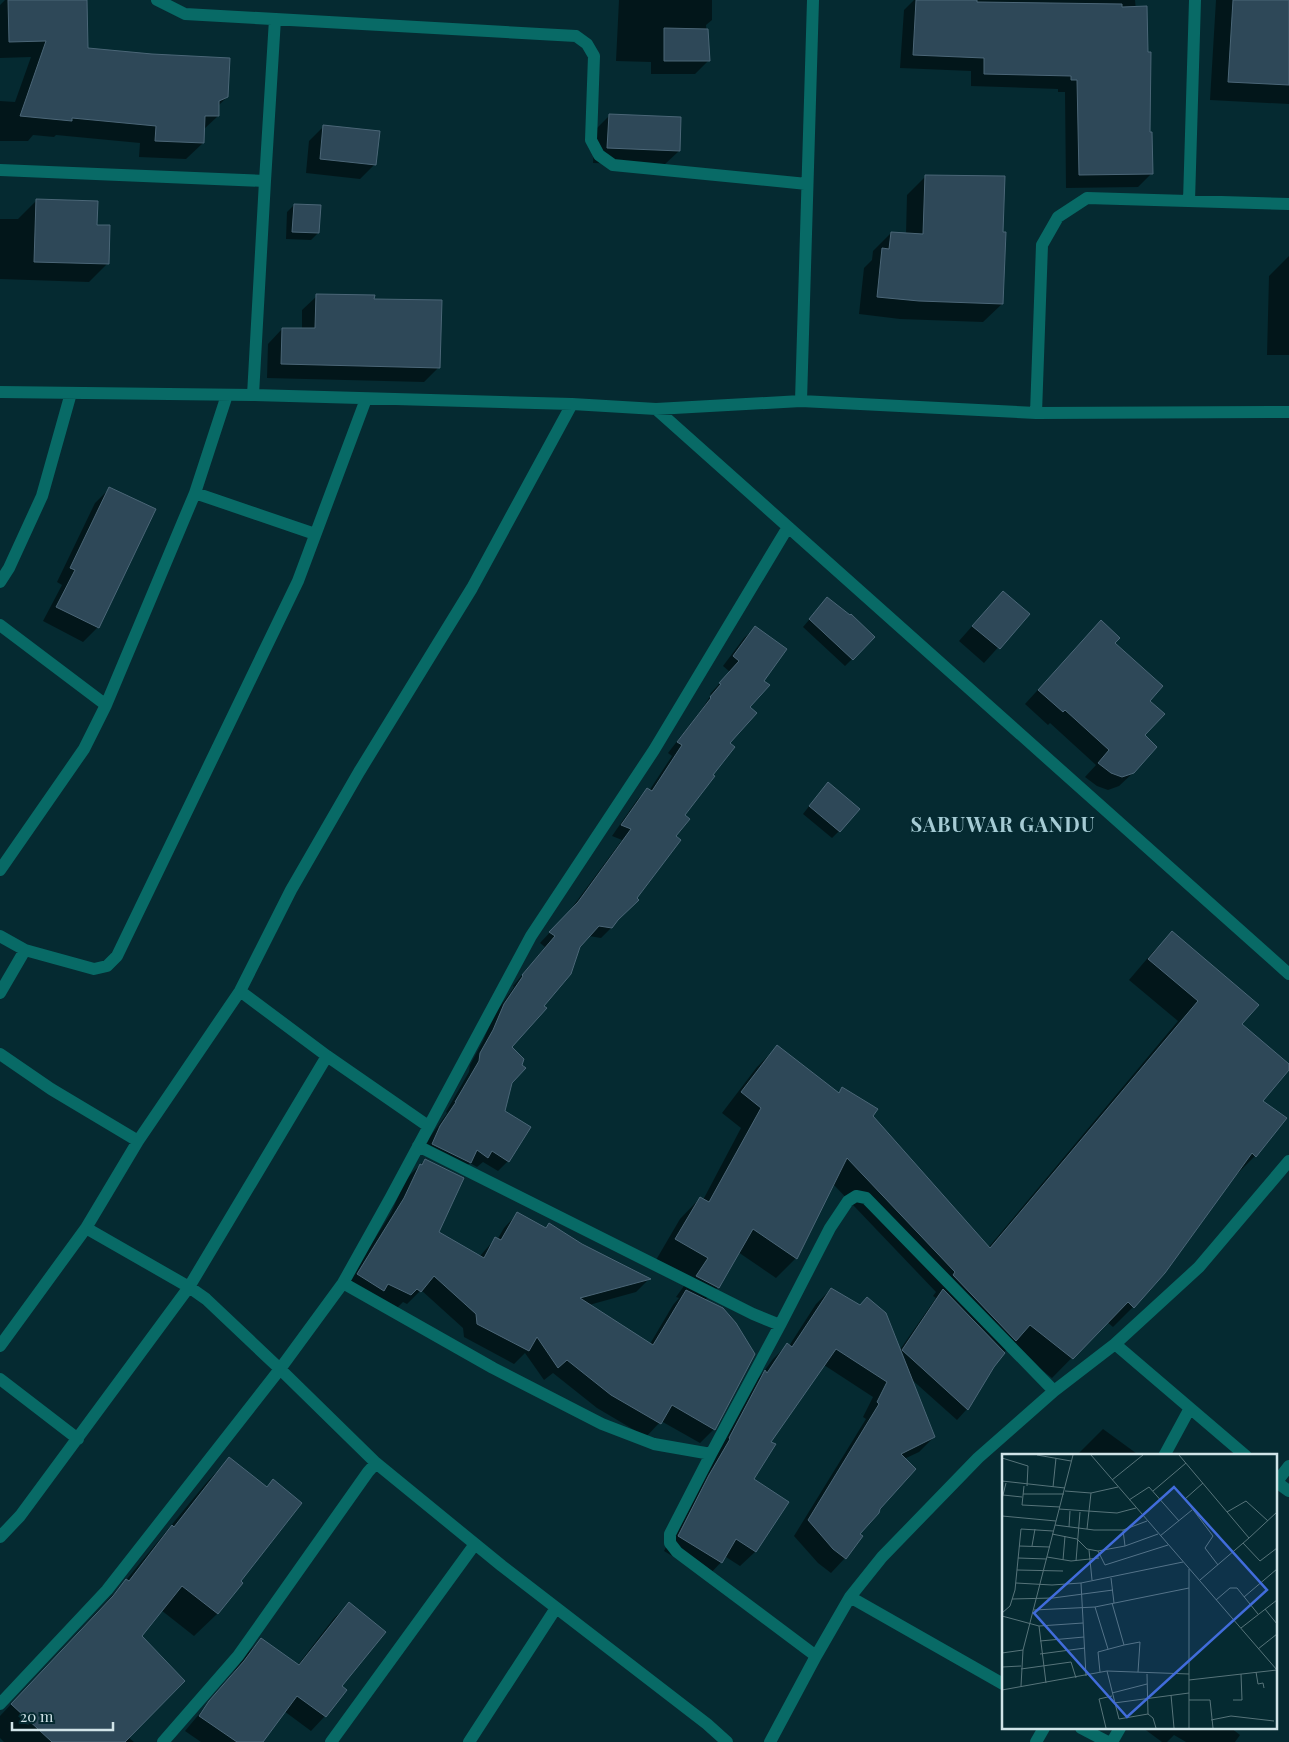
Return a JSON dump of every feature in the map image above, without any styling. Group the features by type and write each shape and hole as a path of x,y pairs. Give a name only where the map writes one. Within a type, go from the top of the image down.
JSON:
{"street":[{"path":"157,0 186,14 576,36 587,44 594,56 592,140 599,155 613,165 807,184"},
{"path":"801,400 814,0"},
{"path":"1189,200 1195,0"},
{"path":"254,395 275,19"},
{"path":"0,170 265,181"},
{"path":"1036,413 1042,244 1058,217 1087,198 1289,204"},
{"path":"0,392 254,395 572,404 656,409 801,400 1036,413 1289,412"},
{"path":"0,582 9,568 42,496 71,393"},
{"path":"0,870 84,748 106,705 194,493 227,395"},
{"path":"0,936 25,950 94,969 106,966 117,956 298,581 366,399"},
{"path":"0,1346 86,1228 138,1141 240,991 291,890 359,772 472,588 572,404"},
{"path":"656,409 1289,974"},
{"path":"194,493 316,534"},
{"path":"0,1704 107,1590 280,1369 343,1283 531,936 654,750 788,526"},
{"path":"0,624 106,705"},
{"path":"0,993 25,950"},
{"path":"240,991 327,1056 428,1126"},
{"path":"0,1054 51,1089 138,1141"},
{"path":"0,1537 20,1516 190,1287 327,1056"},
{"path":"418,1146 753,1314 780,1325"},
{"path":"770,1742 850,1597 882,1557 978,1458 1054,1391 1115,1344 1199,1267 1289,1161"},
{"path":"816,1656 677,1552 670,1543 670,1534 830,1228 848,1201 856,1196 866,1198 1054,1391"},
{"path":"86,1228 190,1287 206,1299 376,1463 475,1544 707,1724 727,1742"},
{"path":"343,1283 493,1368 602,1424 654,1444 711,1454"},
{"path":"1115,1344 1244,1454"},
{"path":"0,1379 78,1439"},
{"path":"1165,1454 1190,1408"},
{"path":"163,1742 238,1656 376,1463"},
{"path":"1289,1466 1276,1482 1289,1492"},
{"path":"331,1742 475,1544"},
{"path":"850,1597 1002,1683"},
{"path":"469,1742 556,1608"},
{"path":"1036,1742 1043,1730"},
{"path":"1085,1730 1108,1742"},
{"path":"1112,1742 1119,1730"}],"building":[{"path":"8,0 87,0 88,48 230,58 228,97 219,101 219,116 205,116 204,143 155,141 156,126 72,118 72,121 20,116 46,41 9,42"},
{"path":"916,0 1122,4 1122,7 1147,6 1148,52 1151,52 1150,132 1152,132 1153,174 1079,175 1077,80 1071,80 1071,76 984,74 984,58 913,55"},
{"path":"1233,0 1289,0 1289,85 1228,82"},
{"path":"664,28 708,29 710,61 664,61"},
{"path":"609,114 681,117 680,151 607,148"},
{"path":"323,125 380,131 376,165 320,159"},
{"path":"925,175 1005,176 1003,232 1006,232 1003,304 919,301 877,297 882,248 889,249 891,232 923,234"},
{"path":"36,199 98,201 97,225 110,225 109,264 34,262"},
{"path":"294,204 321,205 319,233 292,232"},
{"path":"316,294 375,295 374,299 442,300 440,368 281,364 282,328 315,328"},
{"path":"109,487 156,509 99,628 56,607 75,570 70,568"},
{"path":"1003,591 1030,614 1000,649 972,626"},
{"path":"827,597 851,614 875,637 853,660 809,619"},
{"path":"1101,620 1120,638 1115,643 1163,686 1150,701 1165,714 1145,735 1157,747 1134,773 1122,777 1111,773 1098,763 1109,750 1065,710 1063,712 1038,690"},
{"path":"755,626 787,649 764,681 770,685 750,707 757,713 730,743 735,747 685,815 690,819 676,836 681,840 637,898 639,900 612,928 599,926 580,947 571,974 544,1006 547,1008 512,1047 524,1059 522,1065 526,1068 512,1083 505,1111 531,1127 509,1162 492,1151 488,1158 477,1150 471,1163 432,1144 440,1126 479,1061 480,1053 493,1030 504,1004 522,975 555,936 549,932 578,902 631,829 621,825 647,788 652,791 682,745 677,742 721,684 719,683 739,661 733,656"},
{"path":"828,782 860,809 840,832 809,806"},
{"path":"1172,931 1259,1005 1242,1024 1289,1064 1289,1070 1263,1101 1287,1118 1256,1157 1252,1153 1165,1273 1134,1308 1128,1302 1073,1359 1030,1325 1016,1341 953,1275 955,1272 847,1158 797,1259 753,1229 719,1288 696,1276 708,1258 675,1239 700,1197 709,1202 761,1108 741,1092 777,1045 839,1093 842,1087 878,1109 873,1116 990,1248 1198,1001 1148,959"},
{"path":"425,1159 464,1178 439,1232 484,1258 495,1237 501,1240 517,1212 546,1228 549,1223 582,1244 651,1279 580,1298 653,1345 686,1290 723,1308 736,1323 755,1354 715,1430 672,1405 661,1424 611,1395 567,1360 558,1368 537,1337 529,1351 477,1324 476,1314 434,1276 421,1292 417,1289 411,1295 388,1284 384,1291 357,1274 404,1198 420,1164 422,1165"},
{"path":"831,1288 860,1305 867,1297 886,1313 935,1437 901,1454 916,1469 860,1534 863,1536 846,1559 833,1549 808,1520 879,1404 877,1402 887,1382 836,1349 771,1442 776,1444 754,1479 789,1502 756,1552 736,1539 722,1563 678,1536 765,1370 767,1373 787,1343 792,1347"},
{"path":"943,1289 1005,1353 994,1367 968,1410 902,1350"},
{"path":"229,1457 267,1487 273,1479 302,1503 241,1581 243,1583 218,1614 182,1586 142,1636 185,1681 125,1742 52,1742 11,1704 113,1596 126,1579 129,1581 172,1525 174,1527"},
{"path":"349,1602 386,1632 342,1686 347,1690 326,1717 297,1696 263,1742 237,1742 199,1716 209,1701 244,1661 261,1638 299,1665"}],"district":[{"name":"SABUWAR GANDU","path":"1003,823"}]}
